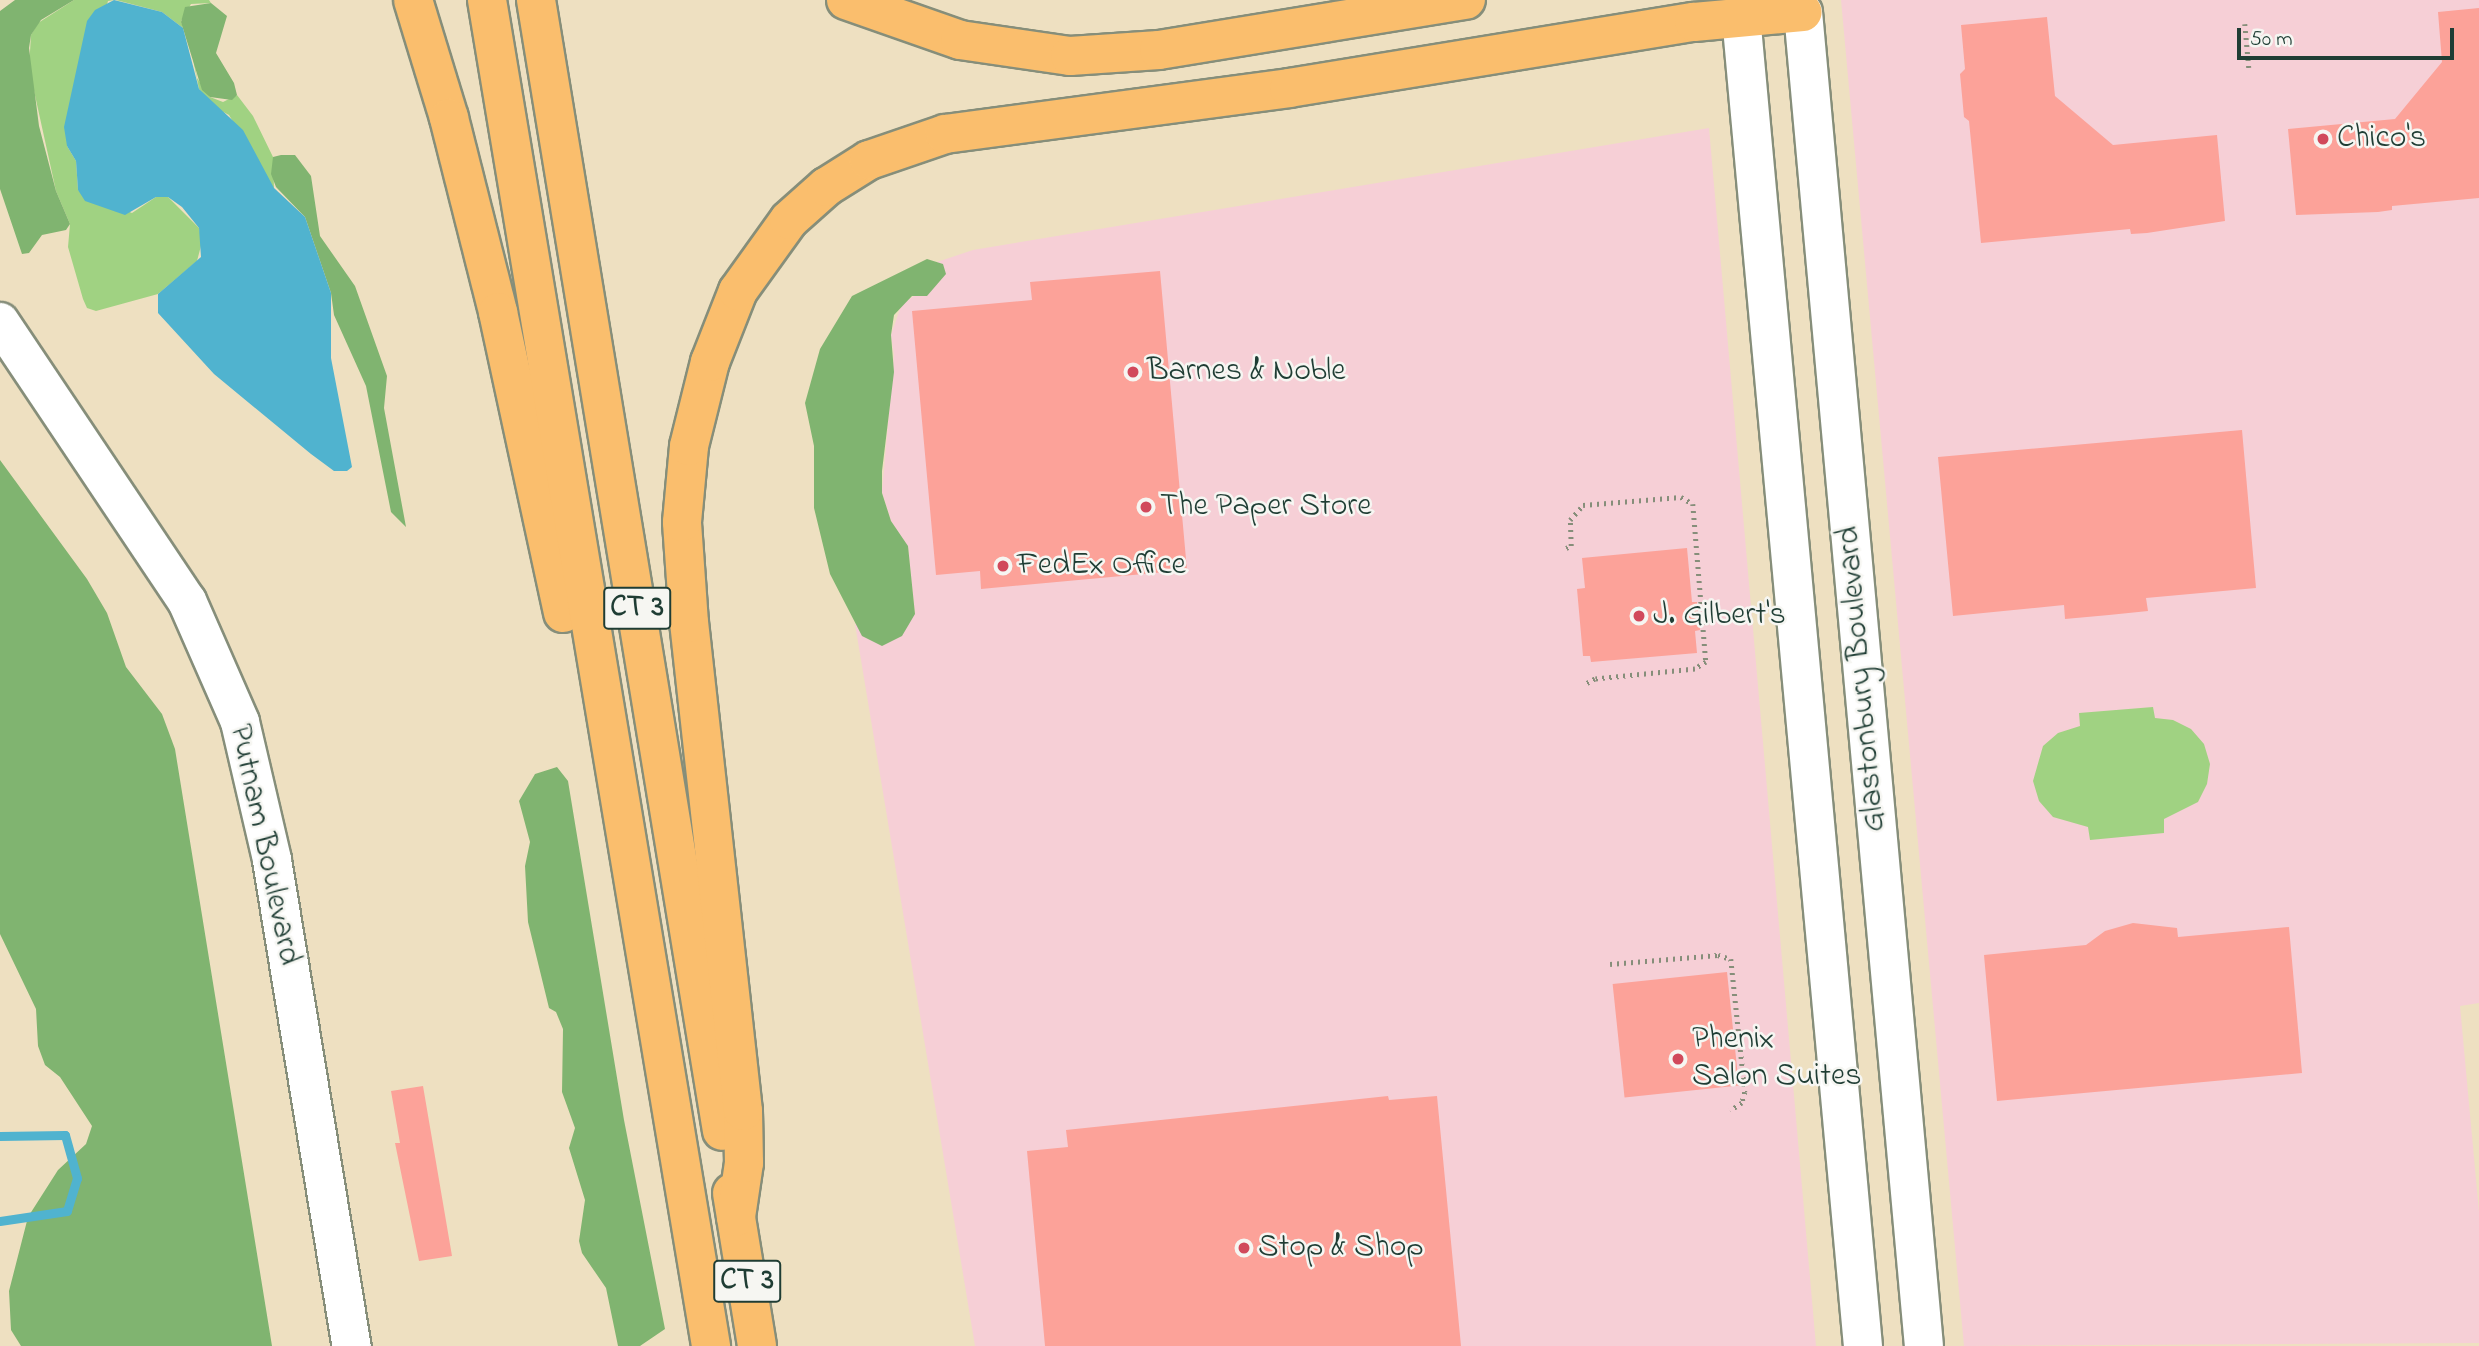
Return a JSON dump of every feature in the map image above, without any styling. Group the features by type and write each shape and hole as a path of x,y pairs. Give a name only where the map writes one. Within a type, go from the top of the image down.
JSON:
{"highway":[{"path":"413,0 441,87 495,299 566,625 603,701"},
{"name":"CT 3","path":"487,0 711,1346"},
{"name":"CT 3","path":"536,0 757,1346"},
{"path":"846,0 960,40 1037,54 1078,56 1159,50 1466,0"},
{"path":"736,1217 744,1163 743,1111 689,623 682,522 690,446 710,362 738,291 771,240 799,209 841,176 887,151 930,137 1289,88 1741,16 1802,12"}],"street":[{"name":"Glastonbury Boulevard","path":"1802,12 1924,1346"},
{"name":"Glastonbury Boulevard","path":"1741,16 1863,1346"},
{"name":"Putnam Boulevard","path":"0,322 180,589 215,659 240,722 272,860 352,1346"},
{"path":"1811,773 1872,768"},
{"path":"1816,830 1877,825"}],"path":[{"path":"2245,24 2249,68"},
{"path":"1566,548 1572,546 1570,520 1583,505 1681,497 1693,504 1706,662 1695,669 1595,679 1584,685"},
{"path":"1610,964 1718,955 1731,959 1745,1092 1742,1103 1730,1111"}],"shaded area":[{"path":"1841,0 2479,0 2479,1003 2460,1006 2479,1212 2479,1343 1964,1346"},
{"path":"1709,128 1816,1346 975,1346 855,624 915,614 908,547 891,521 882,492 894,355 891,335 902,303 918,294 937,262 973,250"}],"green space":[{"path":"15,0 74,0 41,20 31,35 29,48 39,126 56,191 70,224 66,230 42,235 29,253 22,254 0,189 0,11"},
{"path":"74,0 114,0 108,1 67,146 76,161 78,190 132,213 156,197 168,197 199,228 202,242 197,261 158,294 96,311 87,308 83,299 68,247 70,224 56,191 29,68 31,35 38,23"},
{"path":"116,0 209,0 211,3 191,4 181,21 183,28 162,12"},
{"path":"211,3 227,16 216,53 234,83 237,95 232,100 210,97 202,90 181,22 185,7"},
{"path":"189,39 197,78 210,97 223,102 237,95 253,116 273,157 274,189 229,115 214,107 199,89"},
{"path":"295,155 311,176 320,236 355,286 387,376 384,408 406,527 391,512 366,386 334,315 331,293 305,217 276,187 271,174 273,157"},
{"path":"927,259 943,264 946,274 927,296 912,296 894,315 891,335 894,372 882,471 882,493 891,521 908,546 915,614 902,636 882,646 862,636 830,574 814,508 814,446 805,403 820,349 852,296"},
{"path":"0,460 87,579 107,613 126,667 162,714 175,749 272,1346 21,1346 11,1330 9,1291 28,1217 58,1170 86,1144 92,1126 60,1077 45,1065 38,1046 36,1009 0,934"},
{"path":"2153,707 2155,718 2173,720 2191,729 2204,744 2210,764 2207,784 2198,802 2164,819 2164,833 2090,840 2088,827 2053,817 2039,801 2033,781 2043,746 2058,733 2080,726 2079,713"},
{"path":"557,767 568,781 624,1120 665,1329 640,1346 618,1346 606,1288 582,1253 579,1241 585,1200 569,1148 575,1128 562,1092 563,1029 556,1012 549,1008 528,922 525,866 530,842 519,801 535,774"}],"water":[{"path":"114,0 162,12 183,28 199,89 243,130 274,188 305,217 331,293 331,358 352,467 347,471 334,471 214,374 158,313 158,294 201,257 199,228 182,207 168,197 156,197 125,215 85,201 78,190 76,161 67,146 64,127 87,21 95,10"}],"building":[{"path":"2479,8 2479,198 2392,206 2392,210 2378,212 2296,215 2288,129 2395,119 2442,62 2438,12"},
{"path":"2047,17 2055,96 2113,145 2217,135 2225,221 2147,233 2131,234 2130,229 1981,243 1969,121 1964,117 1960,74 1965,69 1961,25"},
{"path":"1160,271 1187,570 981,589 980,571 936,575 912,311 1032,300 1030,282"},
{"path":"2242,430 2256,588 2146,598 2148,611 2109,615 2065,619 2064,605 1953,616 1938,457"},
{"name":"J. Gilbert's","path":"1687,548 1692,602 1697,602 1700,630 1695,631 1697,653 1591,662 1590,656 1583,656 1577,589 1585,588 1582,558"},
{"path":"2133,923 2177,928 2178,937 2289,927 2302,1073 1997,1101 1984,955 2086,945 2105,931"},
{"name":"Phenix Salon Suites","path":"1727,972 1739,1085 1625,1097 1613,984"},
{"path":"423,1086 452,1256 419,1261 395,1143 400,1143 391,1091"},
{"name":"Stop & Shop","path":"1388,1096 1389,1100 1437,1096 1461,1346 1045,1346 1027,1151 1068,1147 1066,1130"}],"waterway":[{"path":"0,1136 65,1135 77,1178 67,1211 0,1221"}],"place":[{"name":"Chico's","path":"2323,139"},
{"name":"Barnes & Noble","path":"1133,372"},
{"name":"The Paper Store","path":"1146,507"},
{"name":"FedEx Office","path":"1003,566"},
{"name":"J. Gilbert's","path":"1639,616"},
{"name":"Phenix Salon Suites","path":"1678,1059"},
{"name":"Stop & Shop","path":"1244,1248"}]}
